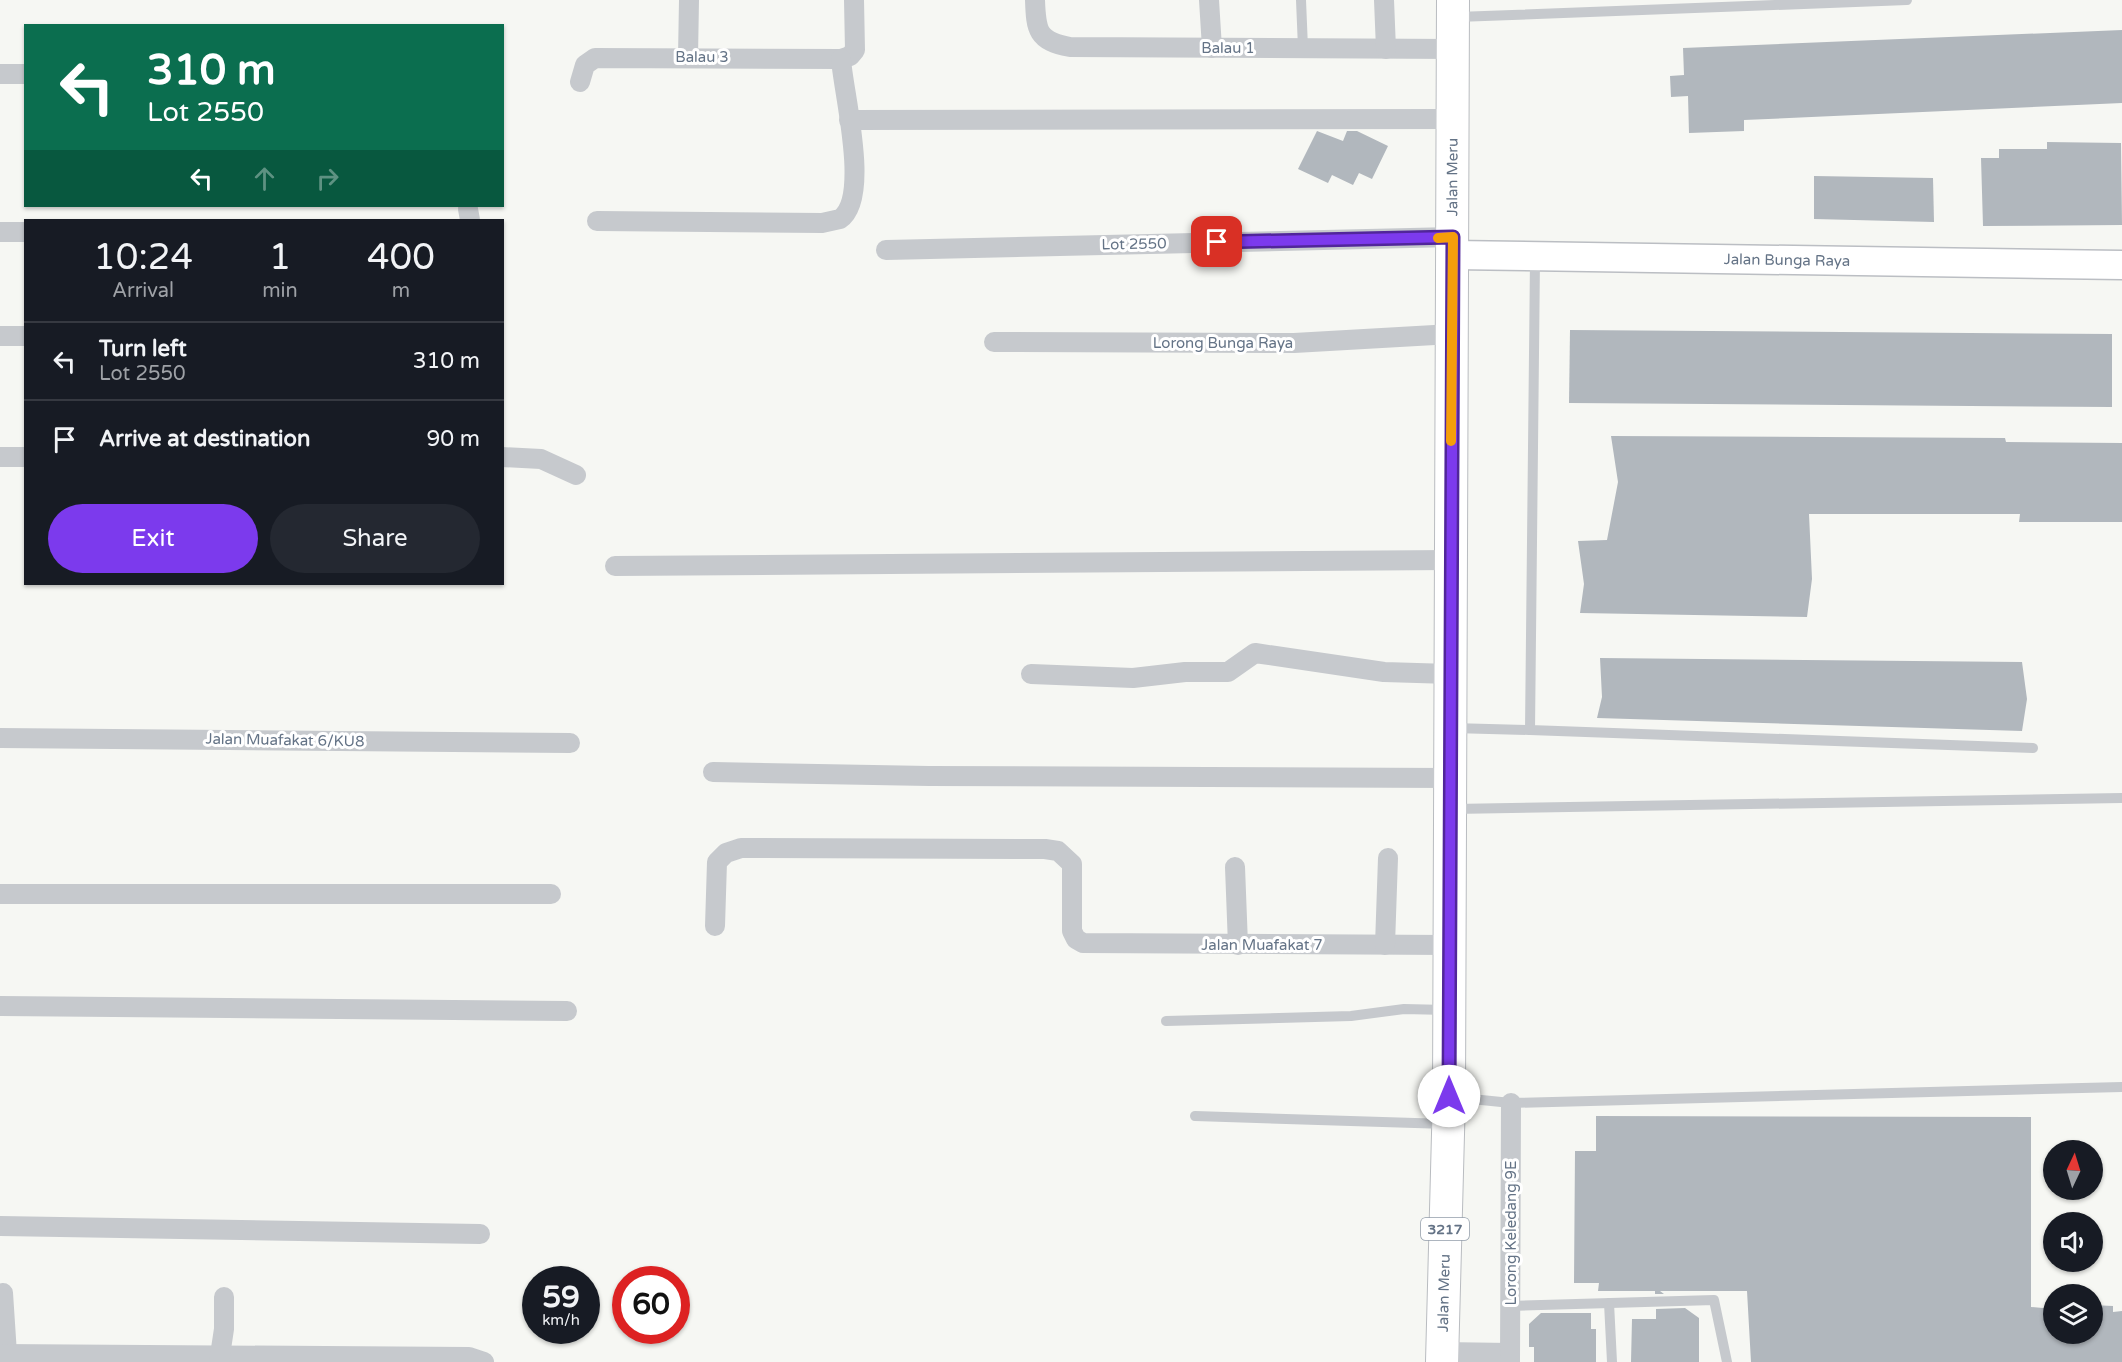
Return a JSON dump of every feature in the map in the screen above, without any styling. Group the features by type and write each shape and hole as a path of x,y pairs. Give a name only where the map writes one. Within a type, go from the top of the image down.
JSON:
{"main road":[{"name":"Jalan Meru","path":"1442,1357 1449,1010 1453,9"}],"street":[{"path":"688,57 689,0"},
{"path":"597,220 832,222 845,216 852,203 855,152 841,59 850,56 855,50 854,0"},
{"name":"Balau 1","path":"1035,0 1036,24 1041,35 1054,44 1070,47 1454,49"},
{"path":"1209,0 1212,48"},
{"path":"1384,0 1386,49"},
{"name":"Balau 3","path":"580,82 585,64 595,58 841,59"},
{"path":"0,74 24,74"},
{"path":"849,120 1454,119"},
{"path":"0,232 24,232"},
{"name":"Lot 2550","path":"886,250 1453,246"},
{"name":"Jalan Bunga Raya","path":"1453,246 1535,258 2122,265"},
{"name":"Lorong Bunga Raya","path":"994,342 1294,343 1452,334"},
{"path":"0,336 24,336"},
{"path":"0,457 24,457"},
{"path":"504,457 541,459 576,475"},
{"path":"615,566 1451,560"},
{"path":"1032,674 1133,678 1185,672 1228,672 1255,653 1384,672 1450,674"},
{"name":"Jalan Muafakat 6/KU8","path":"0,738 570,743"},
{"path":"713,772 1450,778"},
{"name":"Jalan Muafakat 7","path":"715,926 717,862 726,853 741,848 1045,849 1058,851 1072,864 1072,931 1076,939 1095,944 1449,945"},
{"path":"1385,945 1388,858"},
{"path":"1235,867 1238,945"},
{"path":"0,894 551,894"},
{"path":"0,1006 567,1011"},
{"name":"Lorong Keledang 9E","path":"1510,1358 1511,1103"},
{"path":"0,1226 480,1234"},
{"path":"3,1293 4,1354 71,1358 365,1360 469,1357 484,1362"},
{"path":"219,1359 224,1329 224,1297"},
{"path":"1442,1357 1510,1358"}],"lane":[{"path":"1301,0 1303,48"},
{"path":"1453,9 1907,0"},
{"path":"1530,730 1535,258"},
{"path":"1450,728 2033,748"},
{"path":"1449,809 2122,798"},
{"path":"1166,1021 1352,1016 1404,1009 1449,1010"},
{"path":"1195,1116 1448,1110 1511,1103 2122,1087"},
{"path":"1510,1306 1714,1300 1727,1362"},
{"path":"1609,1303 1612,1362"}],"building":[{"path":"2122,30 2122,103 1744,120 1744,131 1689,133 1688,96 1671,97 1670,76 1684,75 1683,48"},
{"path":"1317,131 1343,141 1347,131 1357,131 1388,146 1372,179 1359,173 1353,185 1332,175 1328,183 1298,169"},
{"path":"2047,142 2121,143 2122,225 1983,226 1981,158 1999,158 1999,149 2047,149"},
{"path":"1814,176 1933,178 1934,222 1814,219"},
{"path":"1570,330 2112,334 2112,407 1569,403"},
{"path":"1611,436 2005,438 2006,442 2122,443 2122,522 2019,522 2020,514 1809,514 1812,579 1807,617 1580,613 1584,584 1578,541 1607,540 1618,482"},
{"path":"1600,658 2022,662 2027,699 2022,731 1597,718 1602,697"},
{"path":"1596,1116 2031,1117 2031,1307 2043,1308 2043,1344 2103,1344 2103,1306 2113,1306 2113,1312 2122,1311 2122,1362 1751,1362 1747,1291 1660,1291 1664,1294 1655,1294 1655,1291 1598,1291 1599,1283 1574,1283 1575,1151 1596,1151"},
{"path":"1685,1308 1699,1318 1699,1362 1631,1362 1632,1319 1656,1319 1656,1309"},
{"path":"1541,1313 1591,1313 1591,1329 1596,1329 1596,1362 1534,1362 1534,1347 1529,1347 1529,1324"}],"slow traffic":[{"path":"1438,238 1453,237 1451,441"}],"route":[{"path":"1217,242 1453,237 1449,1096"}]}
